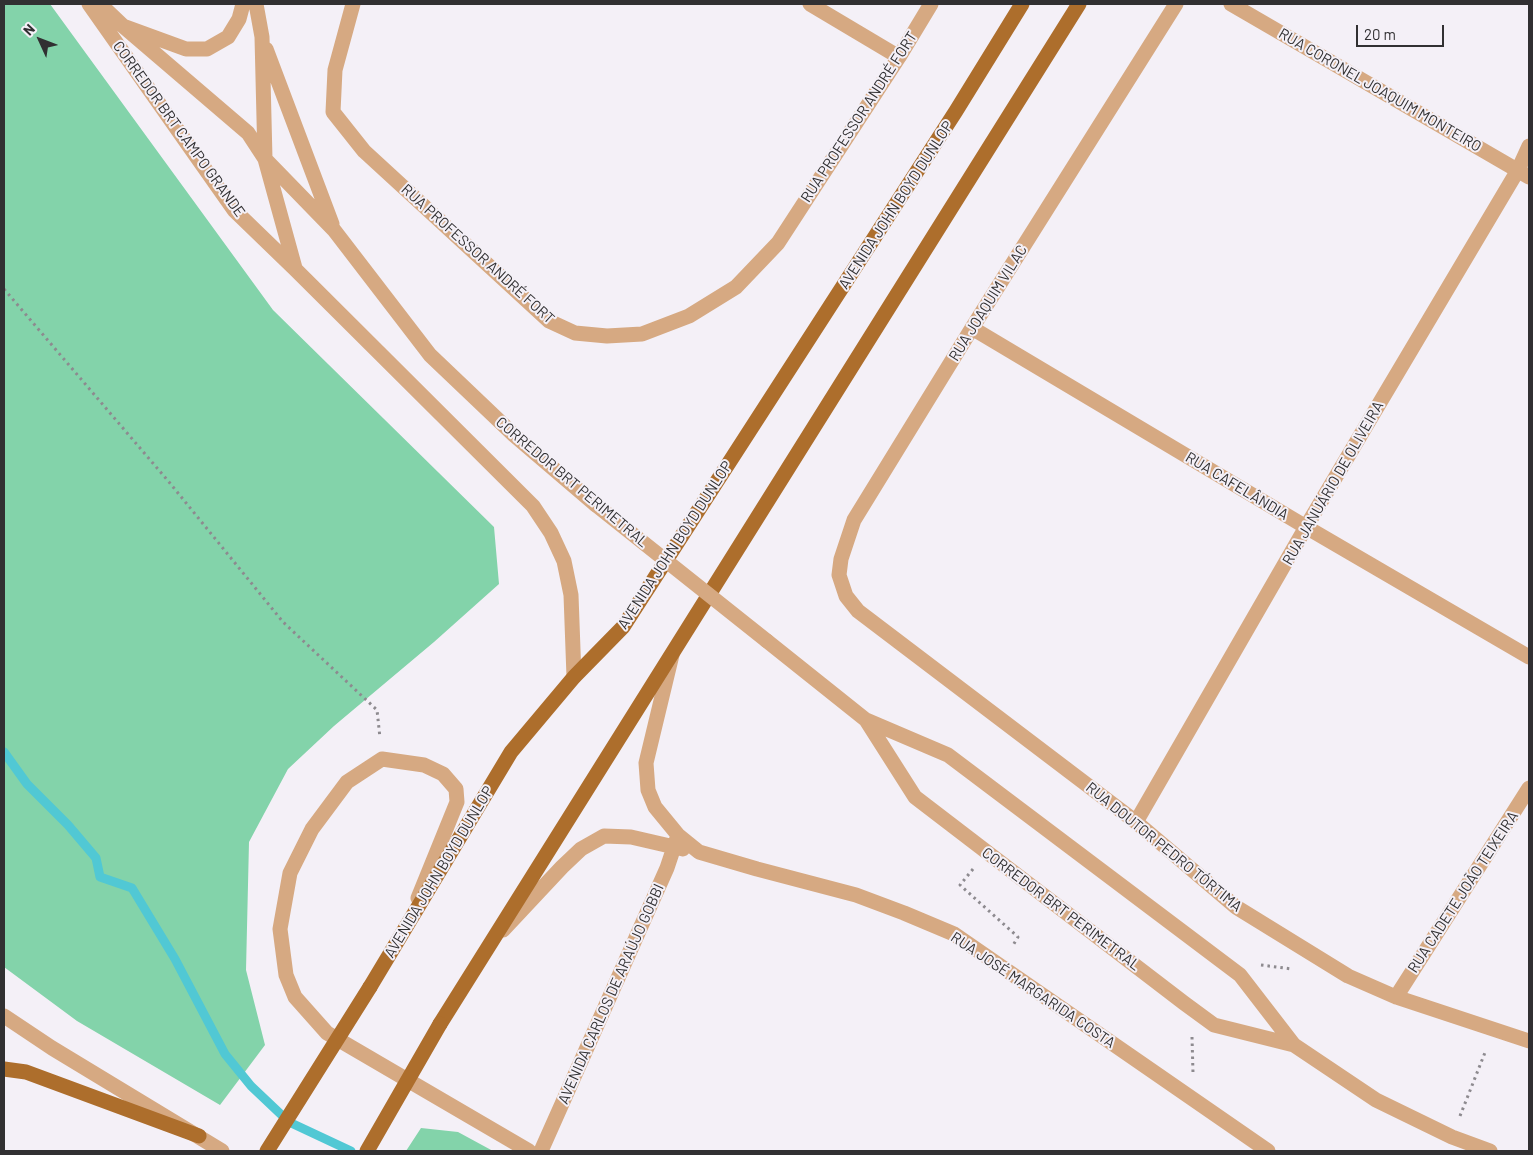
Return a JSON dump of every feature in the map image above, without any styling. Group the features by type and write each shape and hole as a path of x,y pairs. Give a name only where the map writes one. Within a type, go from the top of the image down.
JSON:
{"main road":[{"name":"AVENIDA JOHN BOYD DUNLOP","path":"267,1151 370,987 511,752 574,677 624,627 956,111 1022,4"},
{"path":"366,1151 487,948 1079,4"},
{"path":"4,1069 26,1072 199,1136"}],"street":[{"name":"CORREDOR BRT CAMPO GRANDE","path":"89,4 234,210 533,506 551,533 564,560 571,595 574,677"},
{"name":"CORREDOR BRT PERIMETRAL","path":"100,4 248,133 265,159 334,230 430,355 514,436 596,505 866,720 948,755 1227,965 1240,976 1294,1044 1376,1100 1452,1137 1490,1151"},
{"path":"123,26 186,49 207,49 228,37 239,19 243,4"},
{"path":"256,4 262,36 265,159 295,270"},
{"name":"RUA PROFESSOR ANDRÉ FORT","path":"353,4 335,70 333,112 364,151 549,321 575,333 599,336 642,334 689,316 736,287 778,243 899,57 931,4"},
{"path":"810,4 899,57"},
{"name":"RUA JOAQUIM VILAC","path":"858,610 846,596 839,575 841,559 854,520 972,328 1176,4"},
{"name":"RUA CORONEL JOAQUIM MONTEIRO","path":"1231,4 1524,173"},
{"name":"CORREDOR BRT PERIMETRAL","path":"262,36 334,230"},
{"name":"RUA JANUÁRIO DE OLIVEIRA","path":"1136,822 1306,527 1524,173 1529,146"},
{"name":"RUA CAFELÂNDIA","path":"972,328 1529,657"},
{"name":"RUA DOUTOR PEDRO TÓRTIMA","path":"858,610 1136,822 1236,907 1348,976 1396,996 1529,1041"},
{"path":"672,654 646,763 648,790 654,807 676,841"},
{"name":"CORREDOR BRT PERIMETRAL","path":"866,720 915,796 1184,1003 1214,1025 1294,1044"},
{"path":"406,927 457,802 456,789 443,774 424,765 382,759 347,782 312,829 290,873 280,929 286,975 295,996 327,1033 529,1151"},
{"name":"RUA CADETE JOÃO TEIXEIRA","path":"1396,996 1529,788"},
{"name":"RUA JOSÉ MARGARIDA COSTA","path":"487,948 581,849 604,836 676,841 699,852 856,895 954,934 1268,1151"},
{"name":"AVENIDA CARLOS DE ARAÚJO GOBBI","path":"541,1151 667,868 676,841"},
{"path":"4,1016 52,1048 222,1151"}],"path":[{"path":"4,289 169,482 283,622 377,710 382,759"},
{"path":"960,886 1018,937"},
{"path":"1452,1137 1494,1029"}],"green space":[{"path":"4,4 50,4 273,310 494,527 499,584 434,642 334,726 288,769 249,842 246,970 265,1045 220,1105 77,1021 4,967"},
{"path":"421,1128 458,1132 493,1151 406,1151"}],"waterway":[{"path":"4,752 27,784 68,825 96,858 100,877 132,888 175,959 225,1054 251,1086 289,1122 351,1151"}]}
